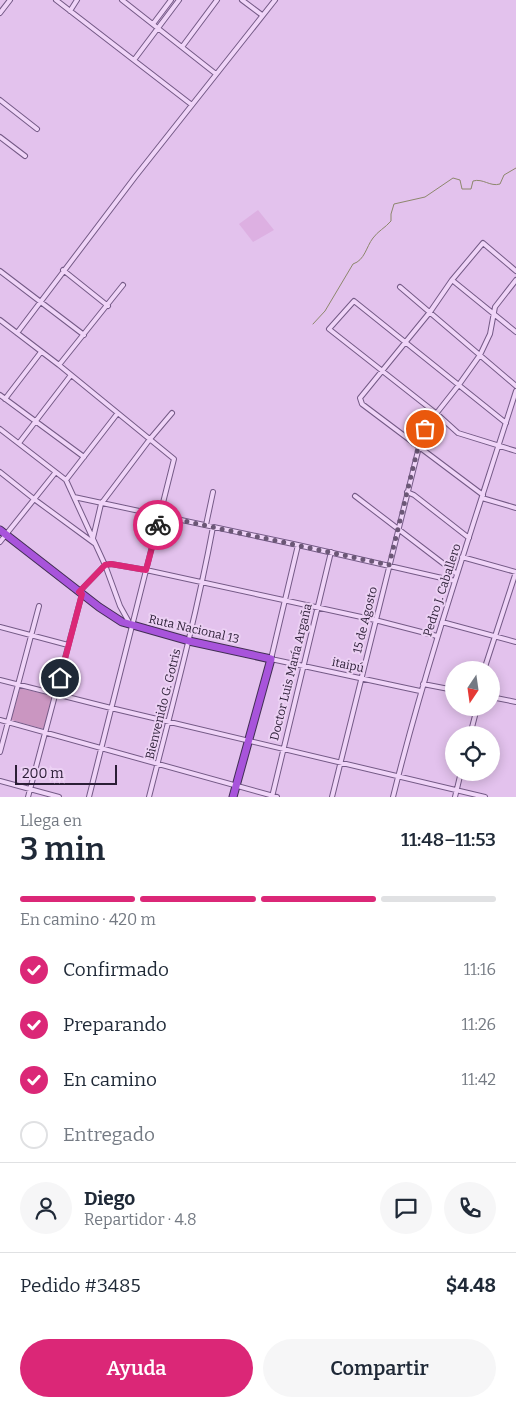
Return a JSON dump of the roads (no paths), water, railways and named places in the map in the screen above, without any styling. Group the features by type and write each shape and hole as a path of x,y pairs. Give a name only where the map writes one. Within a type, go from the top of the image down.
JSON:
{"highway":[{"name":"Ruta Nacional 13","path":"3,532 114,618 132,626 189,641 271,659"},
{"path":"232,797 271,659"}],"street":[{"path":"0,13 10,0"},
{"path":"56,0 192,105"},
{"path":"70,10 78,0"},
{"path":"123,0 216,74"},
{"path":"153,24 171,0"},
{"path":"134,60 180,0"},
{"path":"182,47 218,0"},
{"path":"242,0 262,15"},
{"path":"17,333 63,270 275,0"},
{"path":"0,100 37,129"},
{"path":"0,137 25,156"},
{"path":"516,271 483,243 360,398 362,404 482,496 516,508"},
{"path":"63,270 108,306"},
{"path":"0,271 84,335"},
{"path":"452,280 516,332"},
{"path":"413,443 437,414 480,355 490,334 495,306 516,280"},
{"path":"59,365 123,285"},
{"path":"400,287 516,386"},
{"path":"506,423 354,301 329,329 437,414 458,433 516,451"},
{"path":"0,320 59,365 174,459 89,797"},
{"path":"5,399 42,352"},
{"path":"19,443 71,375"},
{"name":"Pedro J. Caballero","path":"393,797 420,691 516,391"},
{"path":"0,395 84,457"},
{"path":"66,480 117,414"},
{"path":"92,538 101,504 150,439 172,414"},
{"path":"0,429 66,480 105,565 120,606 132,626"},
{"name":"15 de Agosto","path":"332,797 418,448"},
{"path":"0,472 34,500 95,544"},
{"path":"0,542 3,532 34,500 56,473"},
{"path":"206,525 213,492"},
{"path":"407,492 414,495 469,538"},
{"path":"355,496 457,574"},
{"path":"74,497 455,580"},
{"name":"Bienvenido G. Gotris","path":"149,797 203,584 213,527"},
{"path":"271,659 298,545"},
{"name":"Doctor Luis María Argaña","path":"274,797 283,748 331,552"},
{"path":"462,558 516,572 487,661"},
{"path":"28,797 56,694 80,593 105,565 111,564 146,570 203,584 375,620 437,636"},
{"path":"0,752 39,606"},
{"path":"442,622 516,642"},
{"path":"0,627 68,644"},
{"name":"itaipú","path":"271,659 420,691"},
{"path":"0,680 485,797"},
{"path":"423,684 445,688"},
{"path":"500,699 516,702"},
{"path":"0,720 45,731 274,797"},
{"path":"0,781 60,797"},
{"path":"455,797 459,781"}],"waterway":[{"path":"313,324 325,311 353,264 360,260 373,238 391,221 394,204 425,197 453,178 460,180 462,189 471,189 473,181 477,180 496,185 500,184 504,175 516,168"}]}
